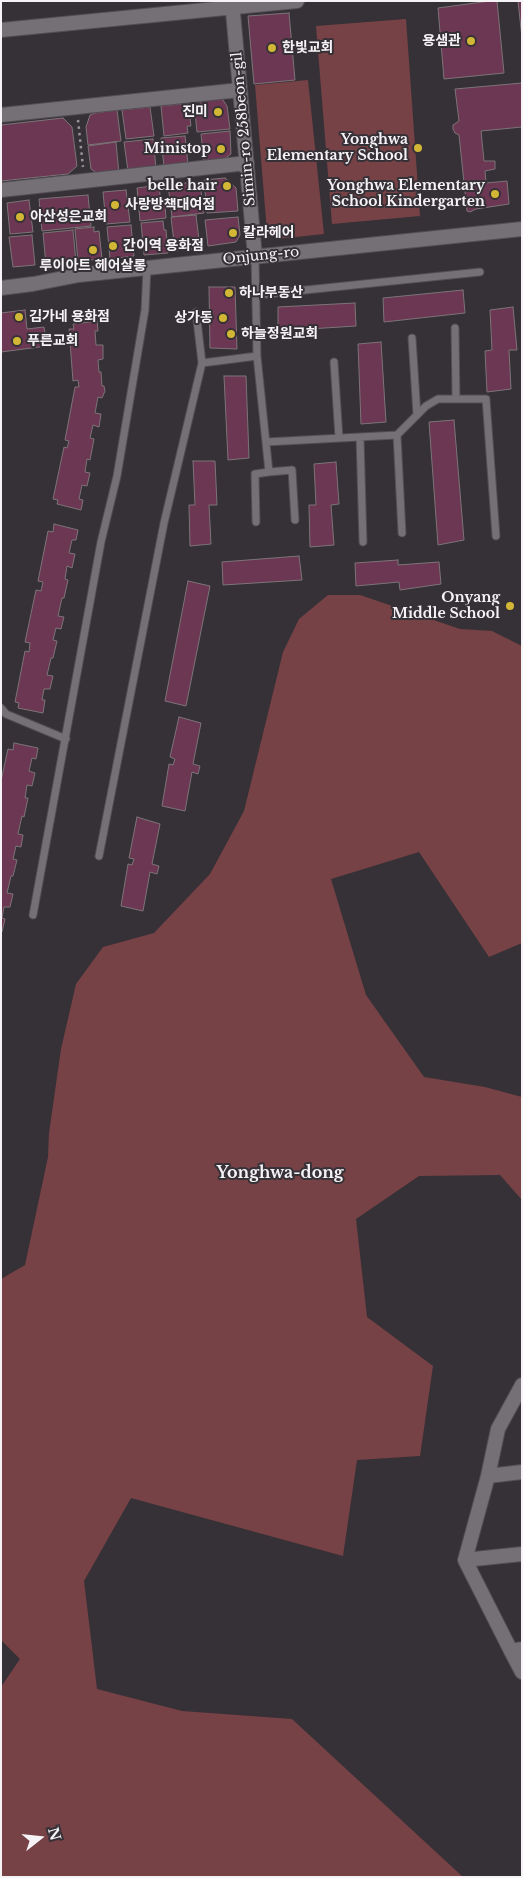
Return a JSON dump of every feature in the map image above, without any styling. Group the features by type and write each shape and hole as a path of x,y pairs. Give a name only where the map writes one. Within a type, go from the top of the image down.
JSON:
{"street":[{"path":"1,30 232,4 296,1"},
{"name":"Simin-ro 258beon-gil","path":"232,4 255,257"},
{"path":"1,115 240,90"},
{"path":"1,190 247,163"},
{"name":"Onjung-ro","path":"1,288 79,275 522,229"},
{"path":"522,1386 498,1429 488,1476 465,1560 516,1650 522,1672"},
{"path":"488,1476 522,1472"},
{"path":"465,1560 522,1554"}],"lane":[{"path":"255,257 257,356 269,472"},
{"path":"32,916 66,739 100,542 120,456 145,310 147,268"},
{"path":"257,295 480,272"},
{"path":"99,856 164,523 202,363 196,312"},
{"path":"454,328 456,399"},
{"path":"412,338 417,415"},
{"path":"202,363 257,356"},
{"path":"334,362 339,438"},
{"path":"266,442 398,435 426,406 438,399 486,399 496,536"},
{"path":"398,435 402,533"},
{"path":"360,437 364,542"},
{"path":"256,522 256,474 292,470 295,520"},
{"path":"1,708 6,714 66,739"}],"path":[{"path":"77,107 85,181"}],"shaded area":[{"path":"406,19 420,216 332,224 316,26"},
{"path":"308,80 324,234 277,239 267,232 255,85"},
{"path":"328,595 360,595 460,629 492,631 522,646 522,943 489,957 419,852 331,879 366,995 424,1077 485,1087 522,1097 522,1200 500,1175 419,1176 356,1219 367,1317 433,1366 420,1456 357,1460 343,1556 131,1498 84,1581 97,1689 182,1711 292,1719 463,1877 1,1877 1,1687 20,1659 1,1640 1,1279 25,1265 48,1157 49,1133 61,1049 76,984 103,947 154,933 210,874 244,811 283,652 299,619"}],"building":[{"name":"용샘관","path":"497,1 504,73 444,79 438,8"},
{"path":"518,1 522,1 522,38"},
{"name":"한빛교회","path":"289,13 295,80 254,84 248,16"},
{"path":"522,83 522,127 481,131 484,161 495,161 495,169 485,171 486,183 507,181 509,204 467,211 459,135 453,129 453,125 459,121 455,89"},
{"path":"223,100 227,106 230,129 197,132 195,112 201,112 200,101"},
{"path":"188,103 191,126 187,126 188,133 164,136 161,106"},
{"path":"150,107 154,136 126,139 122,110"},
{"path":"117,110 121,141 88,145 86,127 90,115"},
{"path":"63,118 72,127 77,166 68,174 1,181 1,125"},
{"path":"230,131 231,154 224,159 204,161 201,134"},
{"path":"185,136 188,164 164,167 161,138"},
{"path":"153,139 156,168 128,171 124,142"},
{"path":"116,142 119,174 101,176 91,169 88,146"},
{"path":"225,178 236,188 238,211 207,213 204,180"},
{"path":"195,182 196,191 201,191 204,213 172,217 168,185"},
{"path":"159,185 161,205 165,205 166,218 140,221 137,188"},
{"path":"126,190 130,222 106,224 103,192"},
{"path":"88,195 91,226 42,231 39,199"},
{"name":"아산성은교회","path":"29,200 33,232 10,234 7,203"},
{"path":"196,215 200,248 175,251 171,217"},
{"path":"238,217 240,235 236,242 208,246 205,220"},
{"path":"163,221 164,230 166,230 168,253 144,255 141,223"},
{"path":"131,225 134,256 110,259 107,227"},
{"path":"94,227 94,232 99,231 102,259 78,261 75,229"},
{"path":"73,230 76,262 46,265 43,233"},
{"path":"32,235 35,265 13,267 9,237"},
{"name":"상가동","path":"209,287 235,287 237,349 210,348"},
{"path":"463,290 465,313 384,322 383,298"},
{"path":"355,303 356,326 278,331 278,307"},
{"path":"513,307 517,350 509,350 511,389 487,392 485,351 492,350 490,310"},
{"path":"25,310 27,329 44,327 47,346 1,352 1,313"},
{"path":"97,321 98,331 95,331 96,345 103,345 103,359 98,360 99,372 101,372 102,386 104,386 105,391 102,398 98,397 95,413 101,414 99,427 93,425 90,438 94,439 90,460 87,459 85,472 90,473 87,486 82,485 79,499 83,500 81,510 57,504 58,500 53,499 64,447 67,448 69,441 65,440 75,387 79,387 78,380 73,381 69,329 74,329 73,324"},
{"path":"381,342 386,422 361,424 358,344"},
{"path":"224,376 246,376 249,458 228,460"},
{"path":"454,420 464,540 438,545 429,422"},
{"path":"193,461 215,461 217,505 209,505 211,544 190,546 189,505 195,505"},
{"path":"336,462 339,504 331,505 334,545 310,547 309,505 316,505 314,464"},
{"path":"54,524 78,530 76,540 72,540 69,553 75,554 72,568 67,566 65,579 68,580 58,616 64,617 61,629 56,628 53,640 57,641 47,675 53,676 50,689 44,689 42,700 45,700 43,713 18,708 19,703 15,702 25,651 29,652 30,643 25,642 36,590 41,591 43,582 38,581 48,531 53,532"},
{"path":"299,556 302,580 223,585 222,562"},
{"path":"398,560 398,565 439,562 441,584 400,590 399,582 356,586 355,563"},
{"path":"188,581 210,586 186,706 165,701"},
{"path":"179,717 201,723 193,764 200,766 198,774 192,772 185,811 162,806 169,764 173,765 175,759 170,757"},
{"path":"14,743 38,748 36,759 32,758 29,771 35,773 32,786 27,785 25,798 28,798 18,834 23,835 21,847 16,846 13,859 17,860 7,893 13,894 10,907 4,907 2,918 5,919 1,932 1,781 8,749 13,750"},
{"path":"137,817 160,824 152,864 159,866 157,874 150,872 143,911 121,906 128,864 132,865 134,859 129,858"}],"place":[{"name":"용샘관","path":"471,41"},
{"name":"한빛교회","path":"272,48"},
{"name":"진미","path":"218,112"},
{"name":"Yonghwa Elementary School","path":"418,148"},
{"name":"Ministop","path":"221,149"},
{"name":"belle hair","path":"227,186"},
{"name":"Yonghwa Elementary School Kindergarten","path":"495,194"},
{"name":"사랑방책대여점","path":"115,205"},
{"name":"아산성은교회","path":"20,217"},
{"name":"칼라헤어","path":"233,233"},
{"name":"간이역 용화점","path":"113,246"},
{"name":"루이아트 헤어살롱","path":"93,250"},
{"name":"하나부동산","path":"229,293"},
{"name":"김가네 용화점","path":"19,317"},
{"name":"상가동","path":"223,318"},
{"name":"하늘정원교회","path":"231,334"},
{"name":"푸른교회","path":"17,341"},
{"name":"Onyang Middle School","path":"510,606"}],"district":[{"name":"Yonghwa-dong","path":"280,1173"}]}
